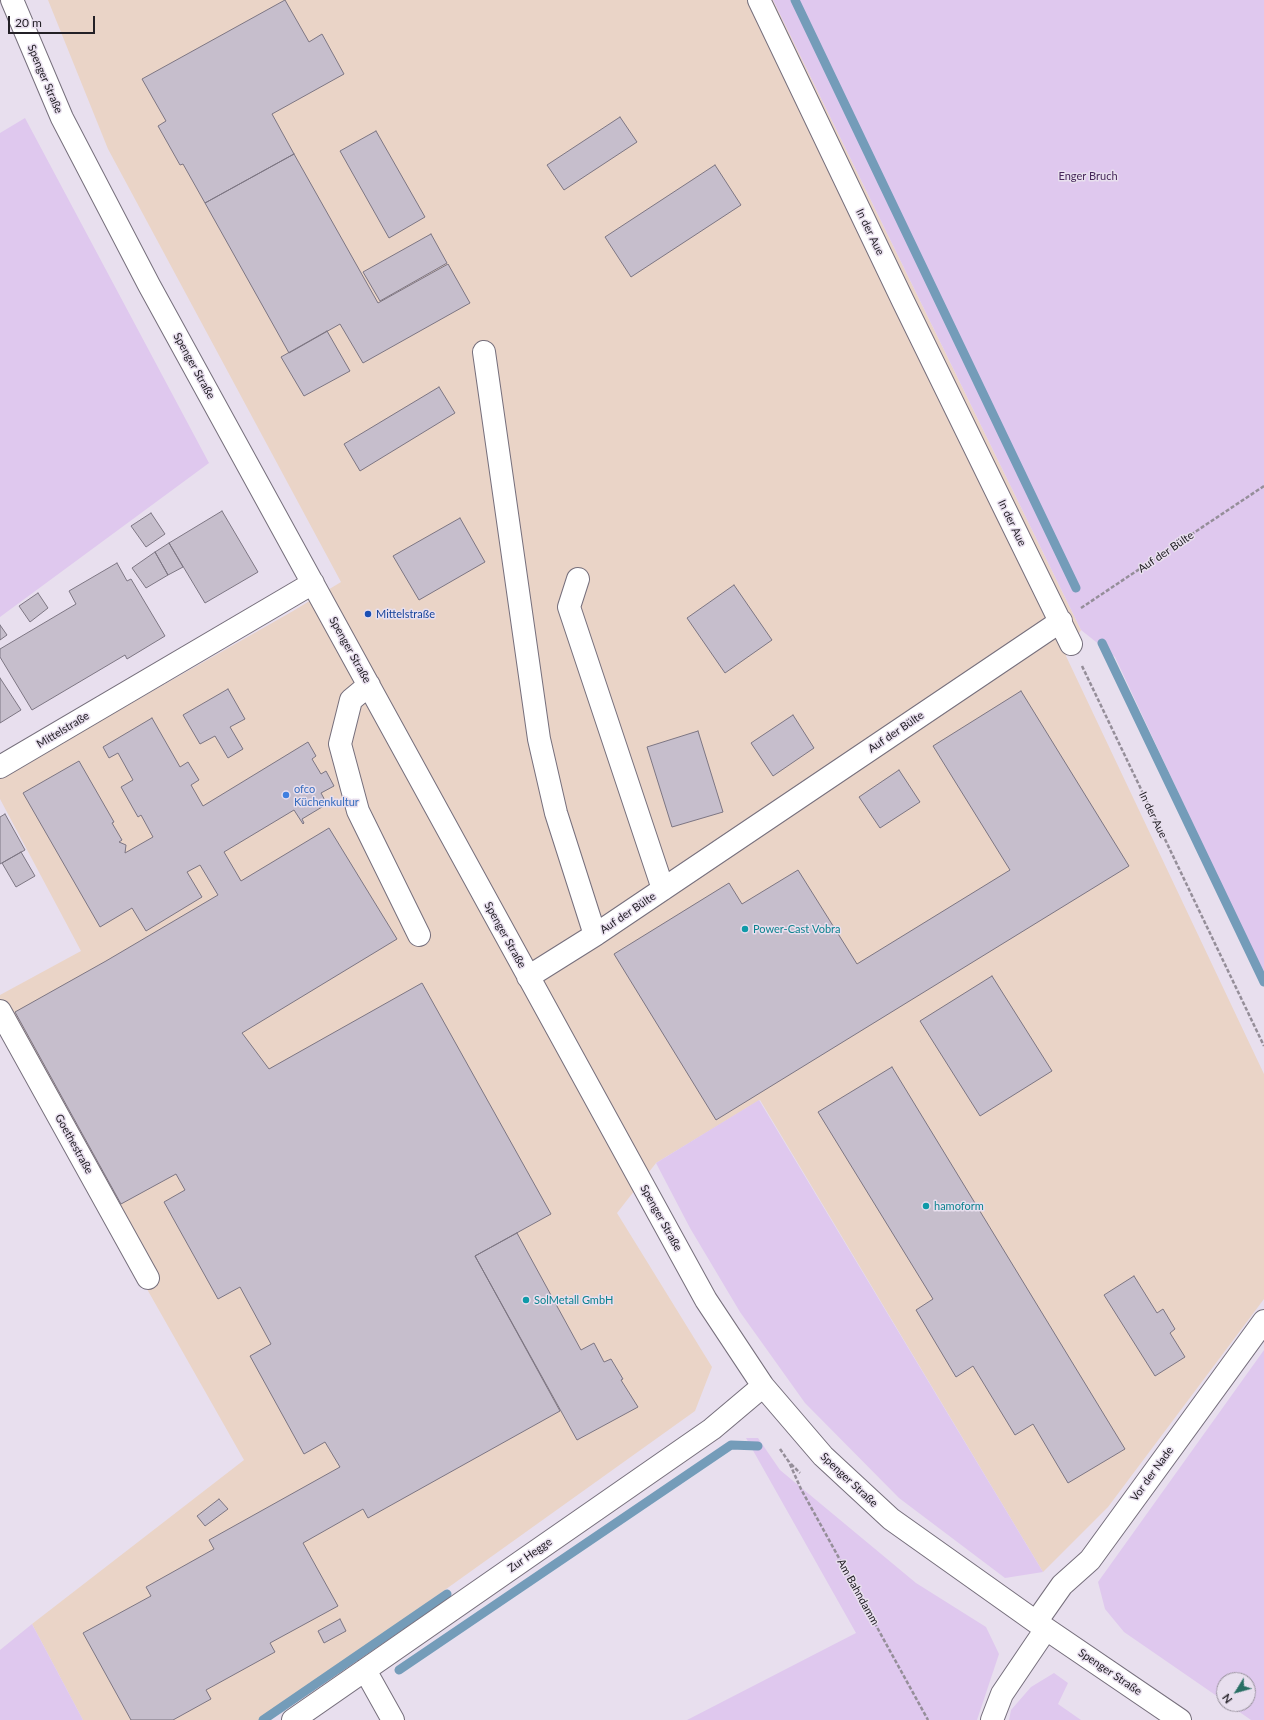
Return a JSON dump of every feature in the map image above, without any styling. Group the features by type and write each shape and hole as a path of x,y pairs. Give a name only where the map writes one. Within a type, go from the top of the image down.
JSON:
{"street":[{"name":"Spenger Straße","path":"12,0 62,118 149,286 313,582 706,1300 763,1386 823,1456 891,1519 1041,1625 1180,1720"},
{"name":"In der Aue","path":"759,0 903,301 1071,644"},
{"path":"484,352 539,739 556,813 595,935"},
{"path":"578,579 569,607 663,889"},
{"name":"Mittelstraße","path":"0,767 313,582"},
{"name":"Auf der Bülte","path":"528,977 595,935 1060,621"},
{"path":"369,685 352,700 340,744 358,811 420,935"},
{"name":"Goethestraße","path":"0,1011 148,1278"},
{"name":"Vor der Nade","path":"1041,1625 1062,1585 1090,1560 1264,1321"},
{"name":"Zur Hegge","path":"293,1720 712,1429 763,1386"},
{"path":"992,1720 1002,1694 1041,1625"},
{"path":"365,1670 393,1720"}],"path":[{"name":"Auf der Bülte","path":"1060,621 1264,486"},
{"name":"In der Aue","path":"1071,644 1264,1046"},
{"name":"Am Bahndamm","path":"789,1462 801,1489 928,1720"}],"shaded area":[{"path":"48,0 773,0 1081,630 1066,656 1264,1074 1264,1299 1108,1507 1043,1572 760,1100 656,1163 617,1213 712,1367 695,1411 263,1720 83,1720 32,1624 244,1460 0,1030 0,995 81,951 0,799 0,778 293,611 341,582 108,149"}],"green space":[{"name":"Enger Bruch","path":"773,0 1264,0 1264,976 1115,657 1081,630"},
{"path":"25,118 209,463 0,617 0,133"},
{"path":"759,1100 1043,1572 1005,1578 899,1498 805,1403 740,1312 690,1228 656,1163"},
{"path":"1264,1350 1264,1720 1251,1720 1240,1712 1256,1712 1256,1672 1216,1672 1216,1695 1124,1632 1105,1609 1098,1582"},
{"path":"746,1438 758,1438 780,1470 916,1583 986,1627 999,1654 977,1720 687,1720 856,1633"},
{"path":"32,1624 83,1720 0,1720 0,1650"},
{"path":"1054,1673 1068,1683 1058,1704 1081,1720 1009,1720 1011,1710 1031,1687"}],"building":[{"path":"285,0 309,42 322,34 344,74 272,114 294,154 205,203 183,164 180,165 158,126 166,121 142,79"},
{"path":"620,117 637,142 564,190 547,165"},
{"path":"376,131 425,217 389,238 340,151"},
{"path":"294,154 378,303 448,264 470,303 363,363 340,324 289,353 205,203"},
{"path":"715,165 741,205 631,277 605,237"},
{"path":"431,234 447,263 380,301 363,272"},
{"path":"327,331 350,371 304,396 281,357"},
{"path":"439,387 455,413 360,471 344,444"},
{"path":"222,511 258,572 205,603 169,543"},
{"path":"151,513 165,534 146,547 131,526"},
{"path":"460,518 485,562 419,600 393,556"},
{"path":"169,543 183,567 168,575 155,552"},
{"path":"155,552 168,575 146,588 132,568"},
{"path":"117,563 127,581 131,579 165,636 127,659 125,655 32,710 0,657 0,649 76,604 69,591"},
{"path":"734,585 772,640 725,673 687,618"},
{"path":"38,593 48,608 30,622 19,606"},
{"path":"0,625 7,635 0,640"},
{"path":"0,678 21,710 0,723"},
{"path":"228,689 245,719 230,727 243,749 228,758 215,736 200,744 183,715"},
{"name":"Power-Cast Vobra","path":"1021,691 1129,866 716,1120 614,954 729,883 742,904 798,870 857,964 1010,870 933,746"},
{"path":"793,715 814,748 773,776 751,743"},
{"path":"152,718 180,767 188,762 199,780 191,785 203,806 308,742 316,756 312,759 321,774 326,771 334,786 321,793 327,804 302,819 303,824 294,810 224,852 241,881 329,828 397,939 242,1033 269,1069 422,983 551,1214 475,1256 560,1411 368,1518 363,1509 303,1543 338,1606 270,1643 275,1652 206,1690 211,1699 173,1720 131,1720 83,1633 151,1596 146,1587 214,1549 209,1540 340,1467 325,1442 304,1454 250,1356 271,1344 240,1287 218,1299 164,1202 185,1190 176,1174 121,1204 15,1012 106,961 218,895 200,865 187,872 202,897 146,931 132,908 100,927 23,793 79,761 114,822 112,823 122,840 119,842 126,845 125,853 153,837 141,815 138,817 121,787 133,780 118,753 109,758 103,747"},
{"path":"698,731 723,812 672,827 647,747"},
{"path":"899,770 920,802 880,828 859,797"},
{"path":"5,814 25,850 0,864 0,817"},
{"path":"21,852 35,876 16,887 2,863"},
{"path":"992,976 1052,1071 980,1116 920,1021"},
{"name":"hamoform","path":"892,1067 1125,1449 1068,1483 1033,1424 1015,1435 973,1366 956,1377 916,1310 933,1299 818,1112"},
{"name":"SolMetall GmbH","path":"517,1233 581,1350 594,1343 604,1362 611,1359 623,1379 621,1380 638,1407 577,1440 475,1256"},
{"path":"1134,1276 1157,1313 1163,1309 1175,1329 1170,1333 1185,1357 1155,1376 1104,1295"},
{"path":"219,1499 228,1509 205,1526 197,1516"},
{"path":"340,1619 346,1631 324,1643 318,1631"}],"waterway":[{"path":"795,0 1076,588"},
{"path":"1102,643 1264,982"},
{"path":"399,1670 731,1445 758,1446"},
{"path":"263,1720 447,1594"}],"place":[{"name":"Mittelstraße","path":"368,614"},
{"name":"ofco Küchenkultur","path":"286,795"},
{"name":"Power-Cast Vobra","path":"745,929"},
{"name":"hamoform","path":"926,1206"},
{"name":"SolMetall GmbH","path":"526,1300"}]}
